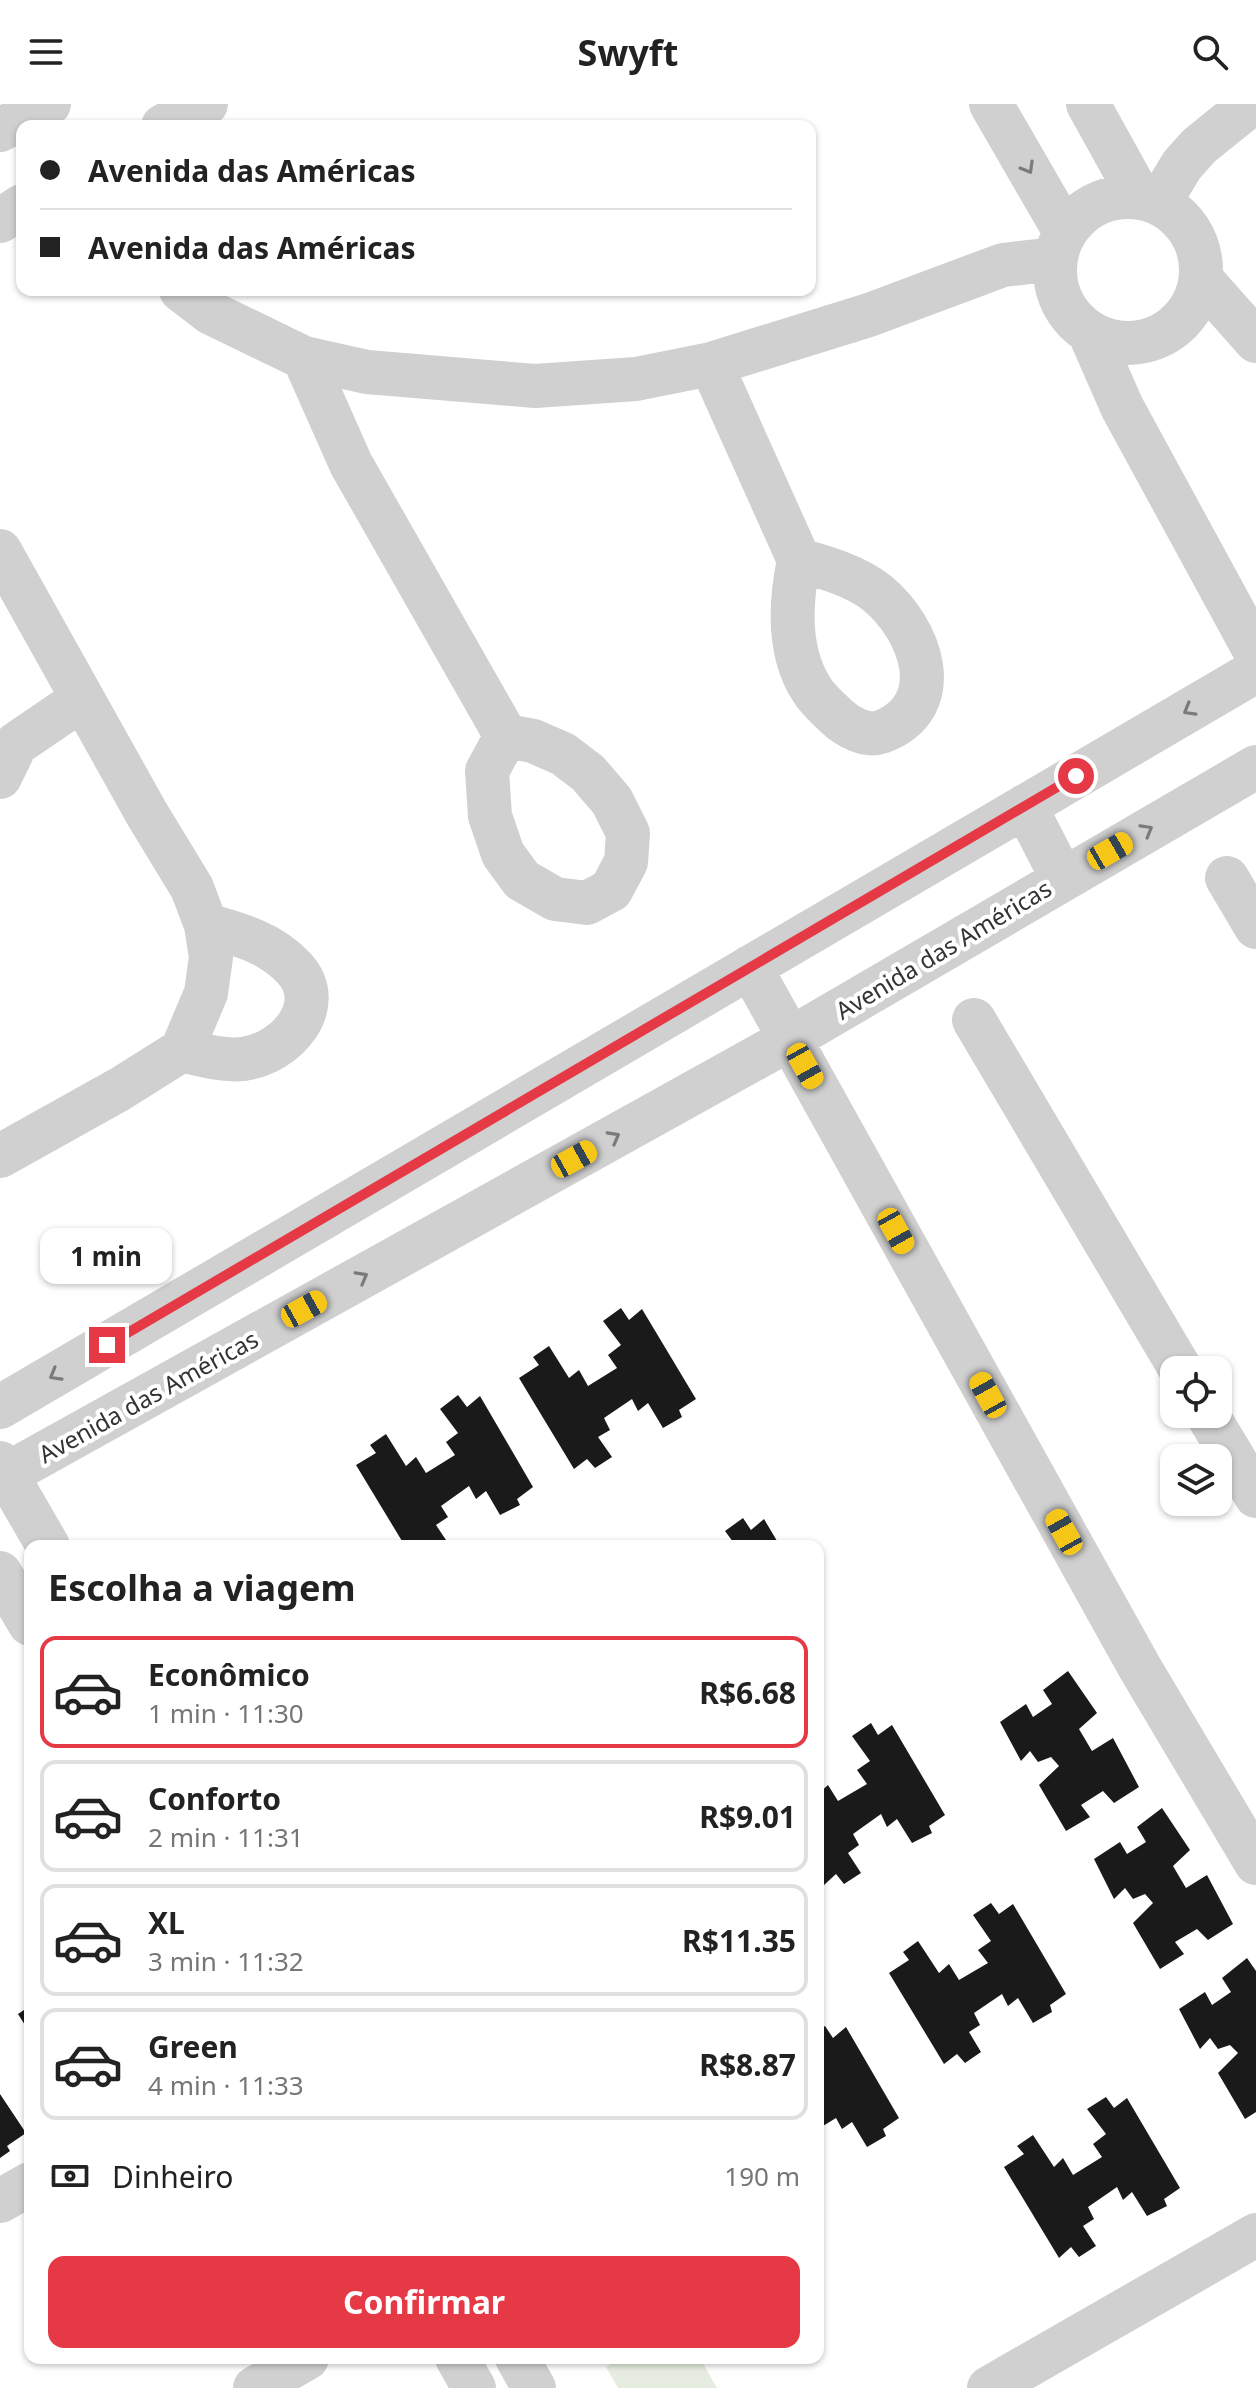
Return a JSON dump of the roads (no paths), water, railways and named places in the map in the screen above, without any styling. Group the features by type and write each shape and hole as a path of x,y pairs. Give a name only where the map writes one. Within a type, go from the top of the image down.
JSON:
{"street":[{"path":"175,120 206,104"},
{"path":"991,104 1060,246"},
{"path":"1088,104 1149,200"},
{"path":"1149,200 1199,146 1251,104"},
{"path":"1111,198 1149,200 1167,206 1188,225 1200,252 1202,280 1192,308 1172,330 1146,342 1117,343 1090,334 1068,314 1056,288 1060,246 1084,210 1111,198"},
{"path":"189,296 211,313 304,358 367,372 535,386 636,379 711,364 869,315 1060,246"},
{"path":"1202,280 1256,341"},
{"path":"1090,334 1122,407 1256,653"},
{"path":"304,358 351,464 506,736"},
{"path":"711,364 799,560"},
{"path":"0,551 147,814 192,888 206,925 211,957 206,993 182,1050 120,1089 0,1156"},
{"path":"0,1407 1256,671"},
{"path":"5,754 82,699"},
{"name":"Avenida das Américas","path":"2,1472 790,1039 1256,767"},
{"path":"1025,806 1062,878"},
{"path":"1227,878 1256,927"},
{"path":"182,1050 220,1059 245,1059 272,1049 293,1033 309,999 304,982 277,953 252,938 206,925"},
{"path":"750,967 1140,1668 1256,1863"},
{"path":"974,1020 1173,1356"},
{"path":"1215,1428 1256,1496"},
{"path":"2,1472 44,1540"},
{"path":"0,1573 24,1614"},
{"path":"0,2201 24,2187"},
{"path":"989,2388 1256,2235"},
{"path":"255,2388 297,2364"},
{"path":"460,2364 474,2388"},
{"path":"520,2364 534,2388"}]}
